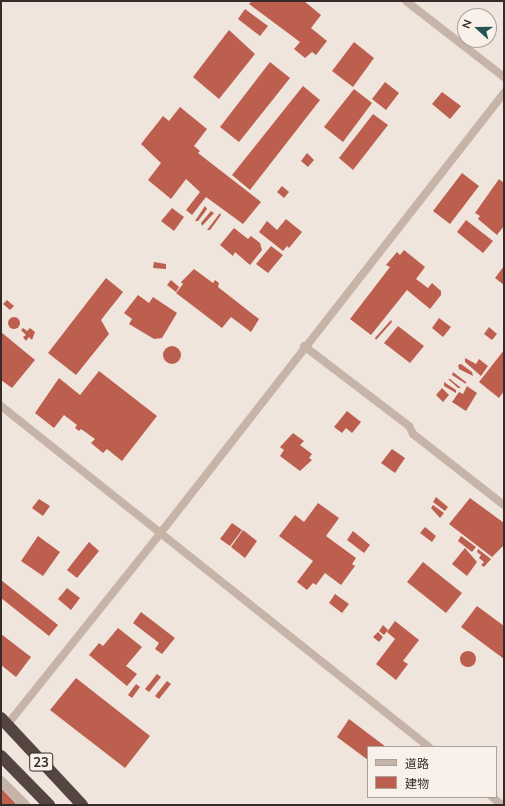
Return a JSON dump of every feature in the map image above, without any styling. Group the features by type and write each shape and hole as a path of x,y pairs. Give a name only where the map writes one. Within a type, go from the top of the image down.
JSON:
{"highway":[{"name":"23","path":"4,722 82,805"},
{"name":"23","path":"1,756 49,805"}],"street":[{"path":"1,781 25,805"}],"lane":[{"path":"406,1 504,77"},
{"path":"4,722 159,535 304,346 504,93"},
{"path":"304,346 409,426 413,434 504,505"},
{"path":"1,406 159,535 427,746"},
{"path":"493,798 502,805"}],"building":[{"path":"252,1 304,1 321,15 311,28 327,41 316,55 312,52 305,58 294,49 300,42 249,4"},
{"path":"245,9 268,26 260,36 238,19"},
{"path":"229,30 255,54 219,99 193,77"},
{"path":"354,42 374,58 353,87 332,71"},
{"path":"270,62 290,78 239,142 220,127"},
{"path":"385,82 399,93 386,110 372,99"},
{"path":"303,86 320,100 250,190 232,175"},
{"path":"354,89 372,103 343,142 324,127"},
{"path":"442,92 461,106 450,119 432,104"},
{"path":"180,107 207,129 194,146 200,151 198,153 261,202 243,224 206,197 192,215 186,210 200,192 186,179 171,199 148,180 161,163 141,144 163,116 169,121"},
{"path":"373,114 388,125 353,170 339,158"},
{"path":"307,153 314,160 308,167 301,161"},
{"path":"462,173 479,186 450,224 433,211"},
{"path":"499,179 504,183 504,226 497,235 478,219 480,216 475,213"},
{"path":"282,186 289,192 284,198 277,192"},
{"path":"205,206 207,209 198,221 195,221"},
{"path":"172,208 184,217 174,231 161,221"},
{"path":"211,211 214,213 202,226 201,223"},
{"path":"220,213 221,215 210,230 207,230"},
{"path":"286,219 302,232 289,248 287,246 283,251 259,232 267,221 277,230"},
{"path":"466,220 493,241 483,253 457,232"},
{"path":"234,228 248,239 251,236 260,243 262,250 250,265 235,252 233,256 220,245"},
{"path":"271,246 283,255 268,273 256,264"},
{"path":"404,250 425,267 416,279 428,288 432,283 441,291 441,295 430,309 407,290 371,335 350,319 390,267 386,265 397,252 400,255"},
{"path":"154,262 166,264 166,269 153,268"},
{"path":"504,266 504,285 495,278"},
{"path":"194,269 213,283 215,280 219,283 218,287 259,319 251,332 231,317 222,328 176,293 183,284 181,282"},
{"path":"106,278 123,292 101,320 109,334 76,375 48,353"},
{"path":"171,280 179,287 176,292 167,285"},
{"path":"138,295 149,303 153,297 177,313 162,338 154,339 129,324 132,319 124,313"},
{"path":"7,300 14,306 10,310 3,304"},
{"path":"14,317 18,319 20,323 18,327 14,329 10,327 8,323 10,319"},
{"path":"439,318 451,327 443,337 432,328"},
{"path":"391,320 392,322 376,340 375,338"},
{"path":"398,326 424,346 410,363 384,343"},
{"path":"489,327 497,334 492,340 484,334"},
{"path":"23,328 27,331 30,328 35,332 32,340 29,337 26,341 23,337 26,335 21,330"},
{"path":"1,332 35,360 12,388 1,380"},
{"path":"172,346 176,347 180,351 180,359 176,363 172,364 168,363 164,359 163,355 164,351 168,347"},
{"path":"504,350 504,391 499,398 479,382"},
{"path":"465,358 476,364 479,359 488,366 481,376 465,362"},
{"path":"461,364 472,372 473,376 459,369 458,365"},
{"path":"99,371 157,416 122,461 107,449 103,453 91,443 95,439 81,429 79,431 75,428 77,425 64,415 54,428 35,413 59,378 80,395"},
{"path":"453,372 466,382 466,384 452,375"},
{"path":"448,379 450,379 461,388 458,388"},
{"path":"444,382 456,390 456,393 444,386"},
{"path":"467,386 477,393 466,411 452,402 459,392 463,394"},
{"path":"442,388 449,395 443,402 436,395"},
{"path":"347,411 361,422 352,433 346,428 342,433 334,427"},
{"path":"293,433 304,441 300,445 312,454 309,458 312,460 300,471 280,456 284,450 280,447"},
{"path":"392,449 405,458 395,473 381,463"},
{"path":"436,497 448,507 445,511 433,502"},
{"path":"470,498 504,523 504,545 492,557 449,524"},
{"path":"39,499 50,506 43,516 32,508"},
{"path":"318,503 339,518 326,536 356,558 352,564 355,566 341,585 325,573 316,585 313,583 307,590 297,582 313,561 279,536 295,515 304,522"},
{"path":"433,505 444,513 440,518 431,508"},
{"path":"232,523 242,530 230,546 220,539"},
{"path":"425,527 436,536 432,542 420,533"},
{"path":"243,530 257,541 245,558 231,547"},
{"path":"353,531 370,545 364,553 347,540"},
{"path":"38,536 60,552 43,576 21,561"},
{"path":"461,536 476,547 472,552 458,541"},
{"path":"89,542 99,551 77,578 67,570"},
{"path":"465,548 477,562 467,576 452,564"},
{"path":"478,549 491,559 484,567 481,565 484,562 479,558 481,555 477,552"},
{"path":"423,562 462,593 446,613 407,582"},
{"path":"1,580 58,625 49,636 1,598"},
{"path":"67,588 80,598 71,610 58,599"},
{"path":"335,594 349,604 342,613 329,603"},
{"path":"477,606 504,626 504,659 461,627"},
{"path":"141,612 175,638 162,654 155,649 159,643 133,623"},
{"path":"395,621 419,640 403,661 408,664 396,680 376,664 395,639 387,632"},
{"path":"383,625 388,630 384,635 379,631"},
{"path":"118,628 142,647 126,666 137,674 127,686 89,655 99,643 103,646"},
{"path":"378,632 383,637 379,642 373,637"},
{"path":"1,634 31,657 16,677 1,665"},
{"path":"468,651 475,656 476,659 471,666 468,667 461,662 460,659 465,652"},
{"path":"157,674 161,677 149,692 145,689"},
{"path":"76,678 150,736 125,768 50,710"},
{"path":"167,681 171,684 159,699 155,696"},
{"path":"136,684 140,687 132,698 128,695"},
{"path":"349,719 385,746 367,746 367,759 337,737"},
{"path":"1,788 17,805 1,805"}]}
